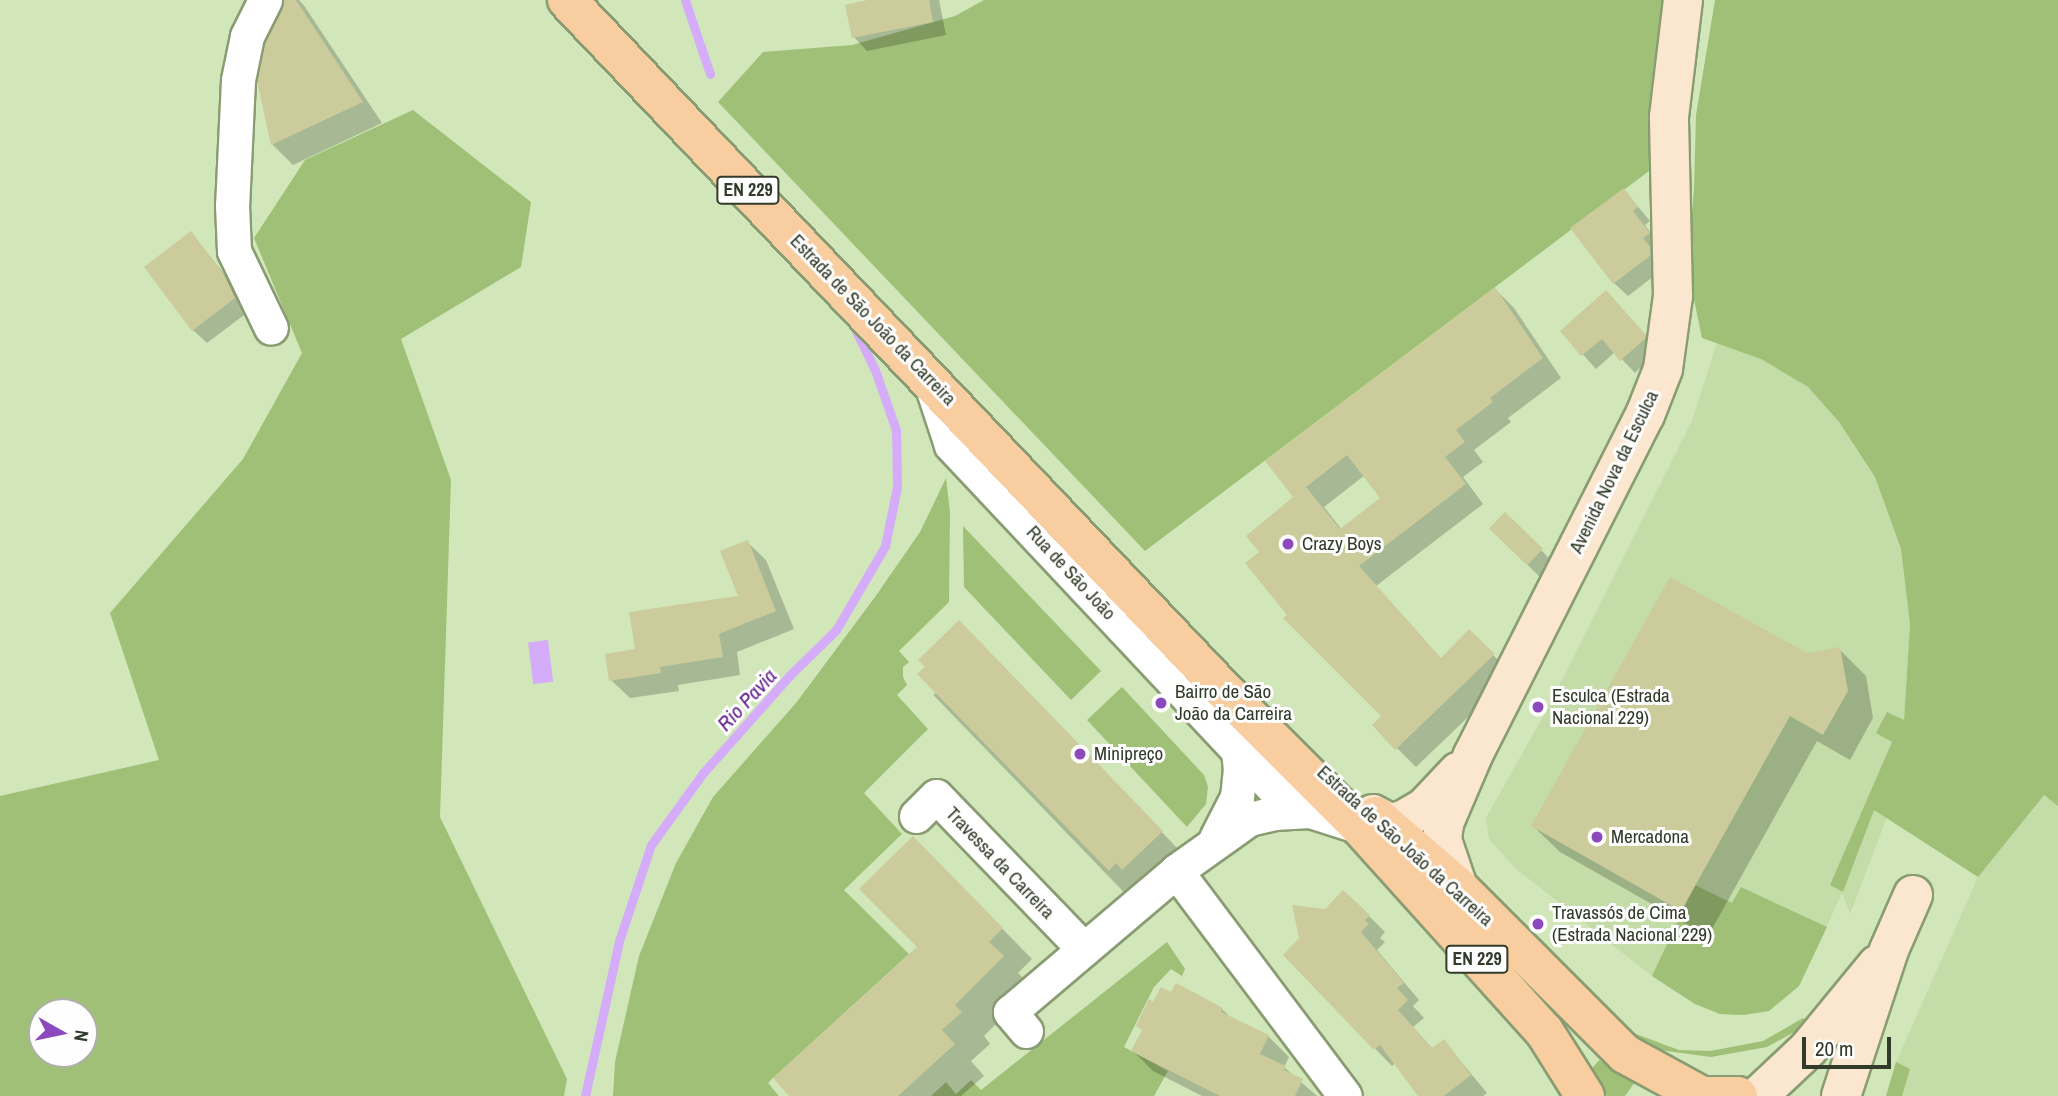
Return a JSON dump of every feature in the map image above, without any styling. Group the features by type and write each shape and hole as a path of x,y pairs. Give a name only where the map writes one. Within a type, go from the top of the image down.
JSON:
{"main road":[{"name":"Estrada de São João da Carreira","path":"567,0 1150,609 1236,685 1366,820 1544,1031 1586,1096"},
{"name":"Estrada de São João da Carreira","path":"1366,820 1458,887 1625,1055 1704,1096"},
{"name":"EN 229","path":"1704,1096 1738,1096"}],"street":[{"path":"265,0 247,36 238,80 232,205 234,251 271,328"},
{"name":"Avenida Nova da Esculca","path":"1458,887 1442,840 1444,823 1473,755 1645,415 1663,369 1672,296 1669,117 1684,0"},
{"name":"Rua de São João","path":"930,380 951,445 1278,793 1310,811"},
{"name":"Rua de São João","path":"1213,843 1228,820 1237,797 1240,770 1238,750"},
{"name":"Avenida Nova da Esculca","path":"1366,820 1389,823 1403,820 1424,808 1473,755"},
{"name":"Travessa da Carreira","path":"916,816 936,796 1084,950"},
{"name":"Rua de São João","path":"1176,871 1249,819 1260,815 1310,811 1366,820"},
{"path":"1026,1031 1010,1012 1176,871 1345,1095"},
{"path":"1841,1096 1889,950 1913,895"},
{"path":"1758,1096 1808,1049 1889,950"}],"shaded area":[{"path":"984,0 1665,0 1649,171 1145,551 718,102 763,52 852,45 955,16"},
{"path":"1715,0 2058,0 2058,806 2044,795 1978,877 1874,810 1843,892 1830,885 1892,742 1876,733 1887,712 1904,720 1910,624 1901,549 1875,477 1839,422 1808,387 1761,359 1702,338 1687,266 1694,189 1696,115"},
{"path":"413,110 531,202 521,267 401,339 451,480 440,817 567,1079 564,1096 0,1096 0,796 159,760 110,613 243,459 302,353 254,238 305,160"},
{"path":"1717,342 1761,359 1808,387 1839,422 1875,477 1901,549 1910,624 1904,720 2044,795 2058,806 2058,1096 1889,1096 1896,1062 1978,877 1887,817 1850,914 1842,893 1799,986 1769,1011 1743,1015 1720,1014 1695,1004 1652,976 1515,868 1489,839 1486,818 1549,706 1692,421"},
{"path":"946,478 950,512 949,602 899,651 909,662 903,667 903,677 907,685 897,695 928,729 864,793 902,834 844,890 909,954 768,1083 779,1096 613,1096 615,1062 639,956 676,863 713,797 796,703 875,597 920,532"},
{"path":"963,526 1101,671 1071,700 964,587"},
{"path":"548,640 553,682 533,684 528,642"},
{"path":"1122,687 1204,775 1208,787 1206,804 1187,827 1087,720"},
{"path":"1695,885 1732,903 1741,887 1827,927 1799,986 1769,1011 1743,1015 1720,1014 1695,1004 1652,976"},
{"path":"1167,942 1185,969 1182,976 1171,969 1154,987 1124,1047 1168,1071 1154,1096 931,1096 946,1082 956,1094 971,1080 981,1090"},
{"path":"1803,1018 1809,1022 1805,1026 1767,1047 1711,1057 1652,1049 1622,1036 1628,1031 1679,1050 1710,1051 1763,1041"},
{"path":"1599,1060 1635,1082 1625,1096 1607,1096 1590,1071"},
{"path":"1896,1062 1910,1069 1902,1096 1886,1096"}],"building":[{"path":"284,0 296,0 363,102 271,145 257,81 265,42"},
{"path":"867,0 929,0 933,22 852,38 845,5"},
{"path":"1624,188 1638,207 1633,211 1650,233 1643,238 1650,247 1650,256 1613,284 1570,228"},
{"path":"191,231 224,275 235,298 192,331 144,267"},
{"path":"1495,287 1543,358 1490,398 1493,402 1456,430 1465,442 1445,457 1466,484 1359,566 1441,658 1469,629 1495,654 1395,750 1372,725 1381,716 1283,618 1287,615 1245,563 1259,552 1246,536 1304,488 1293,497 1265,461","holes":["1347,455 1380,498 1340,529 1306,487"]},
{"path":"1606,290 1646,335 1645,339 1620,361 1602,339 1581,356 1560,331"},
{"path":"1505,512 1543,549 1527,565 1489,529"},
{"path":"748,540 776,611 719,634 723,657 660,667 661,673 609,681 605,654 635,649 629,612 738,596 720,551"},
{"path":"1670,577 1807,653 1840,647 1848,691 1823,735 1790,716 1681,911 1531,826"},
{"path":"959,620 1163,831 1122,870 1116,863 1109,871 917,674 925,667 918,660"},
{"path":"913,836 1003,928 989,942 1004,956 955,1005 962,1012 942,1030 955,1044 898,1096 789,1096 773,1078 917,947 859,889"},
{"path":"1343,890 1370,915 1365,920 1369,924 1361,932 1404,983 1397,988 1408,1000 1398,1010 1432,1048 1444,1039 1471,1075 1444,1096 1418,1096 1380,1045 1374,1050 1283,955 1299,938 1292,905 1325,909"},
{"path":"1176,983 1223,1008 1221,1012 1269,1035 1260,1054 1286,1066 1284,1070 1303,1079 1295,1096 1220,1096 1131,1051 1142,1030 1136,1026 1149,999 1153,1002 1161,987 1171,992"}],"waterway":[{"name":"Rio Pavia","path":"685,0 710,74"},
{"name":"Rio Pavia","path":"585,1096 619,941 651,845 703,773 789,676 836,630 885,546 897,487 896,430 875,370 856,331"}],"place":[{"name":"Crazy Boys","path":"1288,544"},
{"name":"Bairro de São João da Carreira","path":"1161,703"},
{"name":"Esculca (Estrada Nacional 229)","path":"1538,707"},
{"name":"Minipreço","path":"1080,754"},
{"name":"Mercadona","path":"1597,837"},
{"name":"Travassós de Cima (Estrada Nacional 229)","path":"1538,924"}]}
